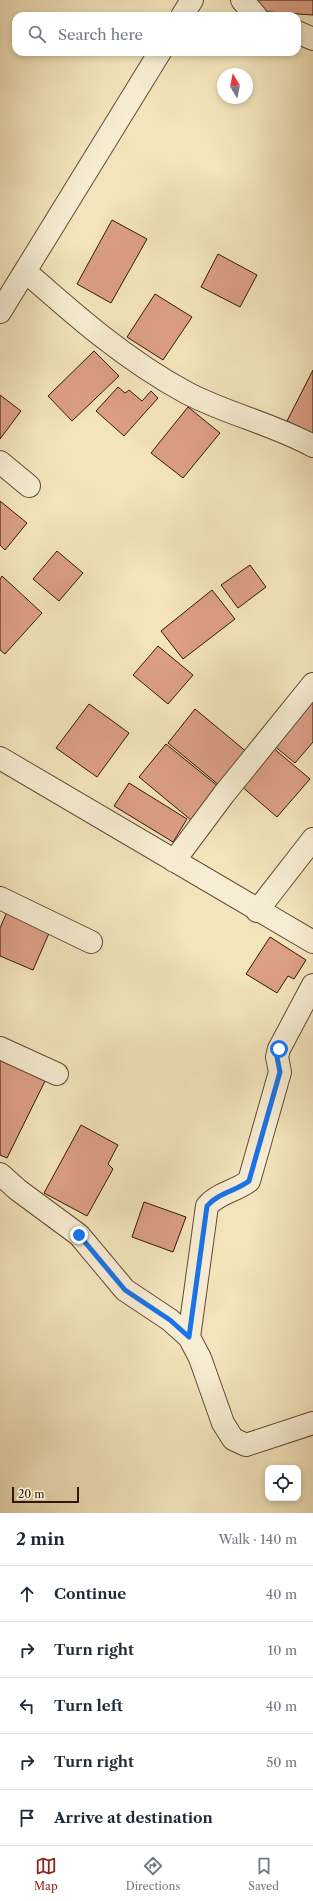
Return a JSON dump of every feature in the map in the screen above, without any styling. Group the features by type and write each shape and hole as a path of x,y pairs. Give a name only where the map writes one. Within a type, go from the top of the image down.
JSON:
{"street":[{"path":"184,12 192,0"},
{"path":"242,0 252,12"},
{"path":"301,34 313,39"},
{"path":"0,312 158,56"},
{"path":"25,270 77,317 129,358 188,393 313,446"},
{"path":"0,462 29,486"},
{"path":"174,861 224,794 313,684"},
{"path":"0,758 257,911 313,942"},
{"path":"257,911 313,839"},
{"path":"0,898 91,942"},
{"path":"189,1337 207,1206 213,1199 244,1186 249,1181 280,1072 277,1057 279,1049 313,985"},
{"path":"0,1048 57,1074"},
{"path":"0,1174 13,1186 79,1235 125,1290 170,1320 189,1337 200,1358 223,1423 233,1440 246,1445 313,1423"}],"building":[{"path":"256,0 313,0 313,15 301,14 301,12 255,11"},
{"path":"112,220 147,239 111,303 77,284"},
{"path":"218,254 257,275 240,307 201,287"},
{"path":"155,294 192,317 163,360 127,337"},
{"path":"94,351 119,376 72,421 48,396"},
{"path":"313,370 313,434 287,421"},
{"path":"118,387 125,393 129,390 142,401 151,391 158,398 124,436 96,411"},
{"path":"0,395 21,411 0,439"},
{"path":"188,407 220,433 183,478 151,453"},
{"path":"0,501 27,523 5,550 0,545"},
{"path":"57,551 83,573 59,601 33,579"},
{"path":"250,565 266,587 238,608 221,585"},
{"path":"2,576 42,613 5,654 0,650 0,579"},
{"path":"212,590 235,619 183,659 161,631"},
{"path":"158,646 193,675 168,704 133,675"},
{"path":"313,694 313,742 295,763 272,744"},
{"path":"89,704 129,733 97,777 56,748"},
{"path":"195,709 248,753 220,786 168,743"},
{"path":"166,744 219,787 191,820 139,777"},
{"path":"272,747 310,779 277,817 240,785"},
{"path":"129,783 187,819 173,842 114,806"},
{"path":"7,912 50,931 33,970 0,956 0,928"},
{"path":"270,937 306,960 294,979 288,976 277,993 246,974"},
{"path":"0,1055 47,1077 7,1158 0,1155"},
{"path":"81,1125 118,1145 108,1164 113,1169 87,1216 44,1193"},
{"path":"144,1202 186,1217 173,1252 132,1237"}],"route":[{"path":"79,1235 125,1290 170,1320 189,1337 207,1206 213,1199 244,1186 249,1181 280,1072 280,1065 277,1057 279,1049"}]}
